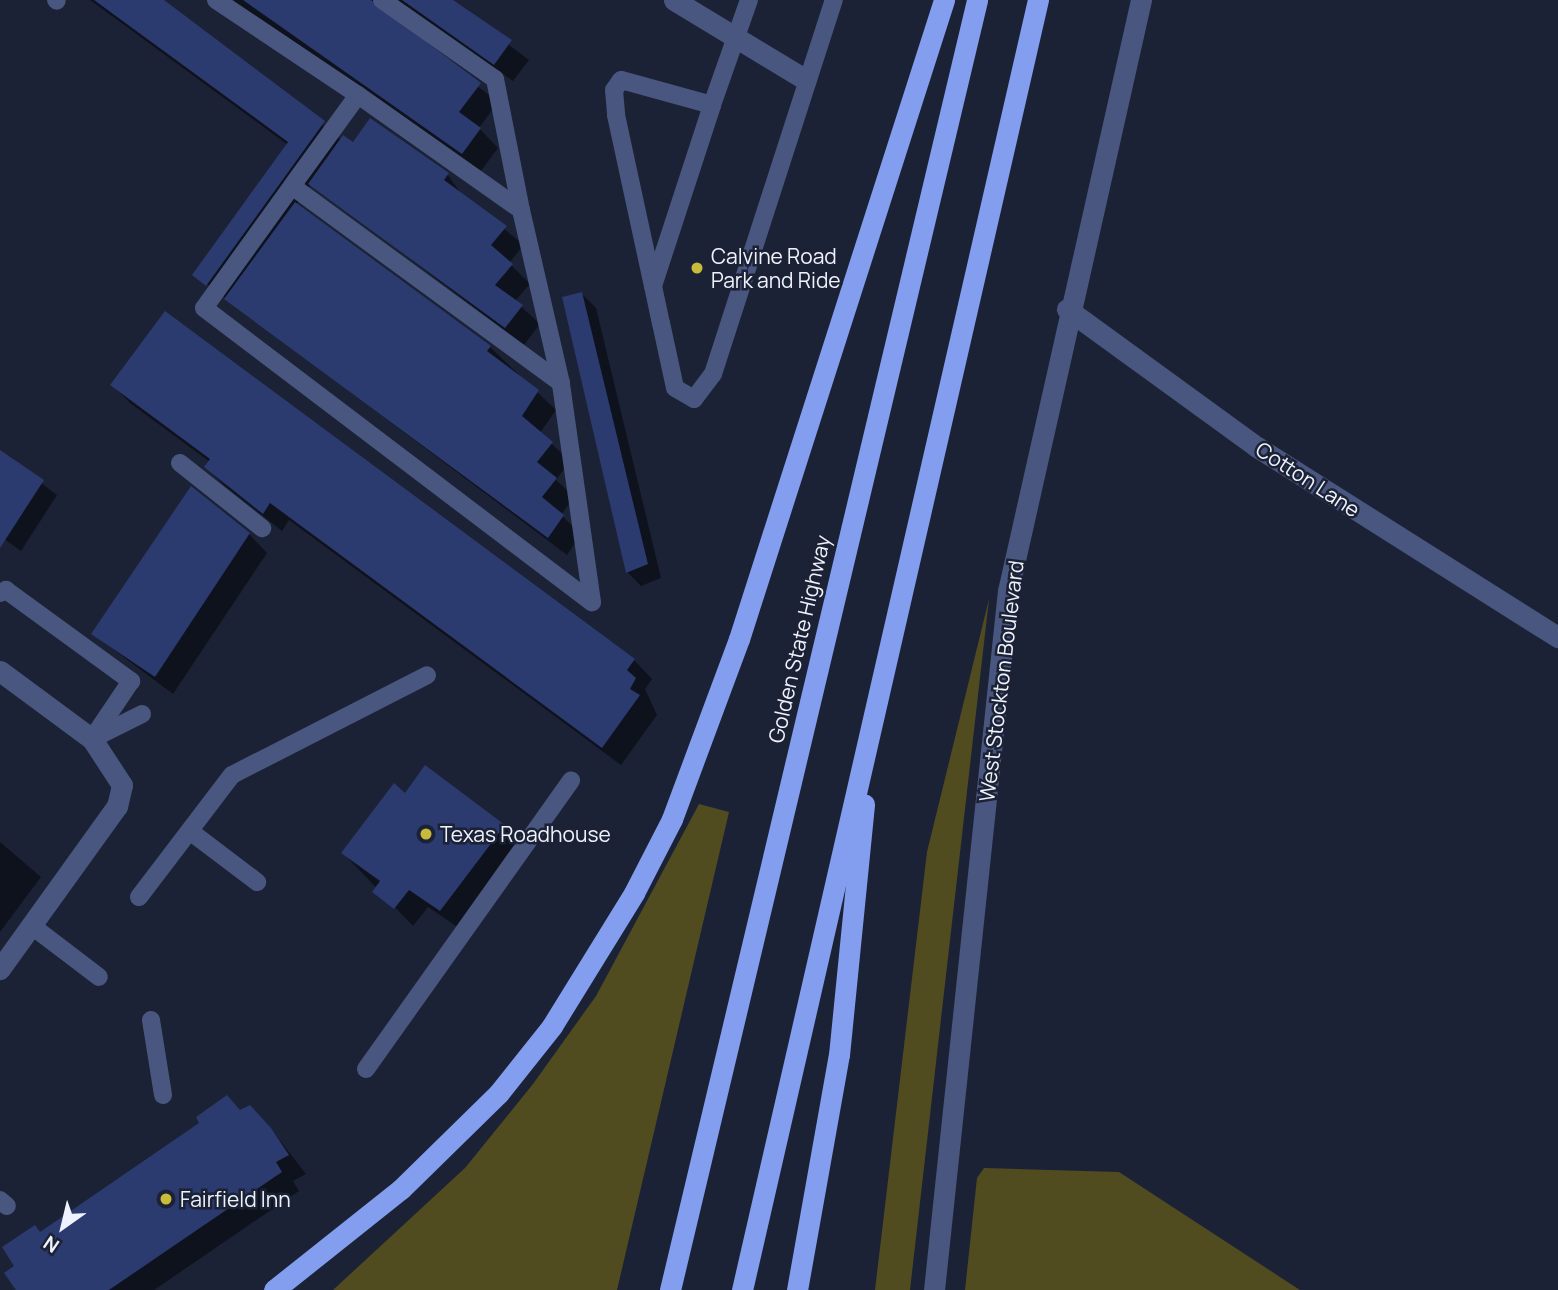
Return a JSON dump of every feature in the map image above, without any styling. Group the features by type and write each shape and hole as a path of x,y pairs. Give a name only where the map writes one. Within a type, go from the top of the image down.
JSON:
{"highway":[{"path":"274,1290 401,1189 498,1094 552,1026 634,893 672,819 735,651 944,0"},
{"name":"Golden State Highway","path":"670,1290 977,0"},
{"path":"741,1290 1038,0"},
{"path":"797,1290 839,1055 873,717"}],"street":[{"path":"674,0 806,80"},
{"name":"West Stockton Boulevard","path":"934,1290 1008,591 1068,309 1141,0"},
{"name":"Cotton Lane","path":"1068,309 1257,447 1558,638"},
{"path":"0,671 92,738 122,785 117,806 0,969"}],"lane":[{"path":"216,0 358,95 521,210"},
{"path":"358,95 204,307 592,602 561,383 521,210 495,79 382,0"},
{"path":"653,286 748,0"},
{"path":"712,104 621,80 614,90 675,388 702,396 834,0"},
{"path":"292,186 561,383"},
{"path":"180,463 262,528"},
{"path":"0,593 6,590 131,681 92,738"},
{"path":"139,897 232,775 427,675"},
{"path":"92,738 142,715"},
{"path":"366,1069 570,780"},
{"path":"191,832 257,882"},
{"path":"32,926 99,977"},
{"path":"151,1020 163,1095"}],"shaded area":[{"path":"989,599 910,1290 875,1290 927,852"},
{"path":"699,804 729,812 617,1290 333,1290 465,1168 533,1084 596,996"},
{"path":"984,1168 1119,1172 1300,1290 965,1290 977,1178"}],"building":[{"path":"94,0 164,0 325,121 206,286 192,275 288,142"},
{"path":"243,0 371,0 481,83 459,112 481,128 462,154"},
{"path":"402,0 453,0 512,40 494,65"},
{"path":"370,118 449,173 444,180 507,226 491,245 513,264 495,285 523,305 505,328 308,184 343,135 353,142"},
{"path":"295,202 491,346 487,351 539,390 522,416 553,442 537,462 557,478 542,497 564,515 548,538 224,299"},
{"path":"582,292 648,564 626,573 562,297"},
{"path":"165,311 635,659 627,670 636,678 630,689 640,695 602,748 270,503 263,514 204,467 210,459 110,385"},
{"path":"0,450 44,480 0,548"},
{"path":"191,486 250,533 155,677 91,634"},
{"name":"Texas Roadhouse","path":"425,765 505,825 440,911 409,890 394,909 372,892 380,881 341,853 394,783 405,793"},
{"name":"Fairfield Inn","path":"227,1095 240,1110 250,1105 271,1128 289,1155 276,1162 282,1172 109,1290 16,1290 4,1273 14,1266 2,1247 35,1225 40,1232 199,1123 196,1117"}],"place":[{"name":"Calvine Road Park and Ride","path":"697,268"},
{"name":"Texas Roadhouse","path":"426,834"},
{"name":"Fairfield Inn","path":"166,1199"}]}
